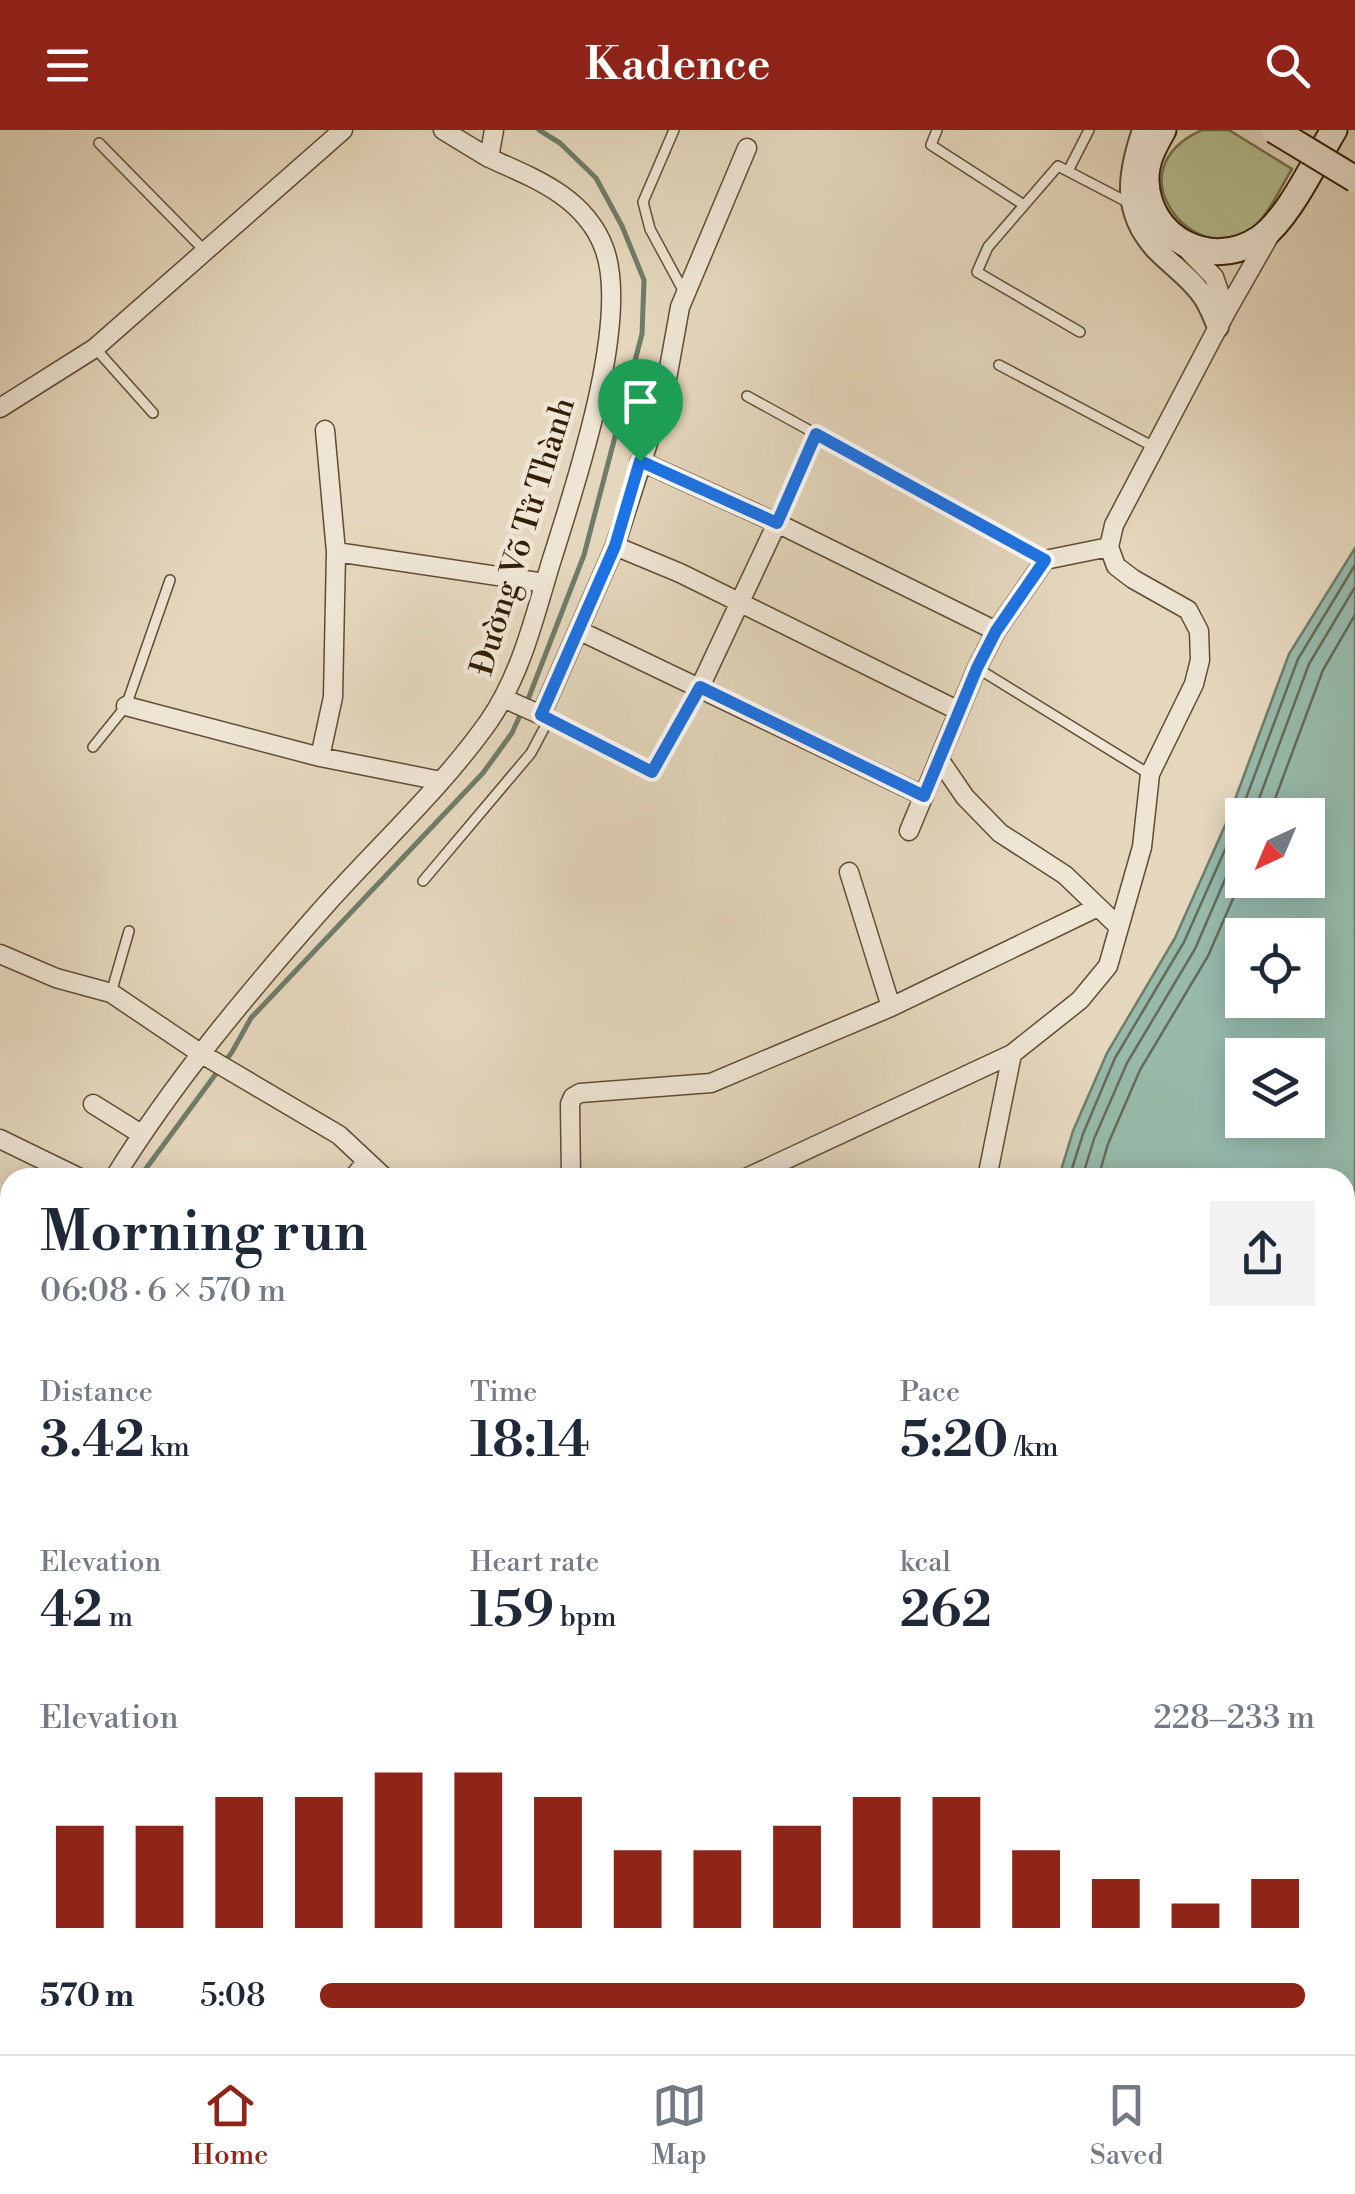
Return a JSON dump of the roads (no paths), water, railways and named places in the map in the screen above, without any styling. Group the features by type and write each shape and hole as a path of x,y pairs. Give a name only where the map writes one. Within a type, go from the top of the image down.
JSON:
{"main road":[{"path":"1163,130 1150,153 1145,177 1148,202 1160,224 1178,241 1199,250 1222,253 1244,248 1263,237 1278,220 1334,130"},
{"path":"1274,130 1355,179"}],"street":[{"path":"0,408 94,348 344,130"},
{"name":"Đường Võ Tử Thành","path":"120,1168 141,1134 323,908 511,702 518,665 583,459 609,335 611,281 604,248 587,218 554,187 489,158 443,130"},
{"path":"1143,130 1130,194 1135,221 1154,248 1222,319"},
{"path":"489,158 493,134"},
{"path":"511,702 545,717 615,546 665,390 685,294 748,148"},
{"path":"767,1168 1012,1054 1093,987 1108,966 1142,848 1150,774 1194,684 1200,660 1199,632 1188,610 1116,566 1109,547 1114,525 1278,220"},
{"path":"1178,241 1214,277 1222,319"},
{"path":"320,757 333,697 336,552 325,430"},
{"path":"640,461 777,523 996,631"},
{"path":"700,687 777,523"},
{"path":"615,546 959,711"},
{"path":"909,831 977,668 996,631 1045,560 1109,547"},
{"path":"336,552 544,583"},
{"path":"580,630 924,796"},
{"path":"126,706 320,757 441,780"},
{"path":"939,759 965,797 1000,833 1066,875 1119,927"},
{"path":"849,872 890,1007"},
{"path":"571,1168 570,1104 580,1093 711,1083 890,1007 1098,907"},
{"path":"0,954 56,978 111,993 206,1056 338,1135 374,1168"},
{"path":"989,1168 1012,1054"},
{"path":"92,1104 141,1134"},
{"path":"0,1139 59,1168"},
{"path":"361,1168 367,1161"}],"lane":[{"path":"674,130 643,202 650,229 685,294"},
{"path":"937,130 931,145 1024,206"},
{"path":"1068,171 1089,130"},
{"path":"98,143 207,253"},
{"path":"1080,332 977,272 988,247 1058,166 1132,204"},
{"path":"94,348 153,412"},
{"path":"999,365 1154,448"},
{"path":"747,396 1045,560"},
{"path":"777,523 816,434"},
{"path":"93,746 126,706 170,580"},
{"path":"977,668 1150,774"},
{"path":"423,882 531,753 545,717 652,772 700,687"},
{"path":"111,993 129,931"}],"water":[{"path":"1355,548 1355,1168 1062,1168 1073,1131 1107,1053 1175,938 1225,826 1225,898 1325,898 1325,798 1236,798 1289,654"}],"waterway":[{"path":"527,702 584,555 642,334 644,280 622,226 596,178 560,143 539,130"},
{"path":"146,1168 232,1052 251,1018 483,773 512,733 522,711"}]}
